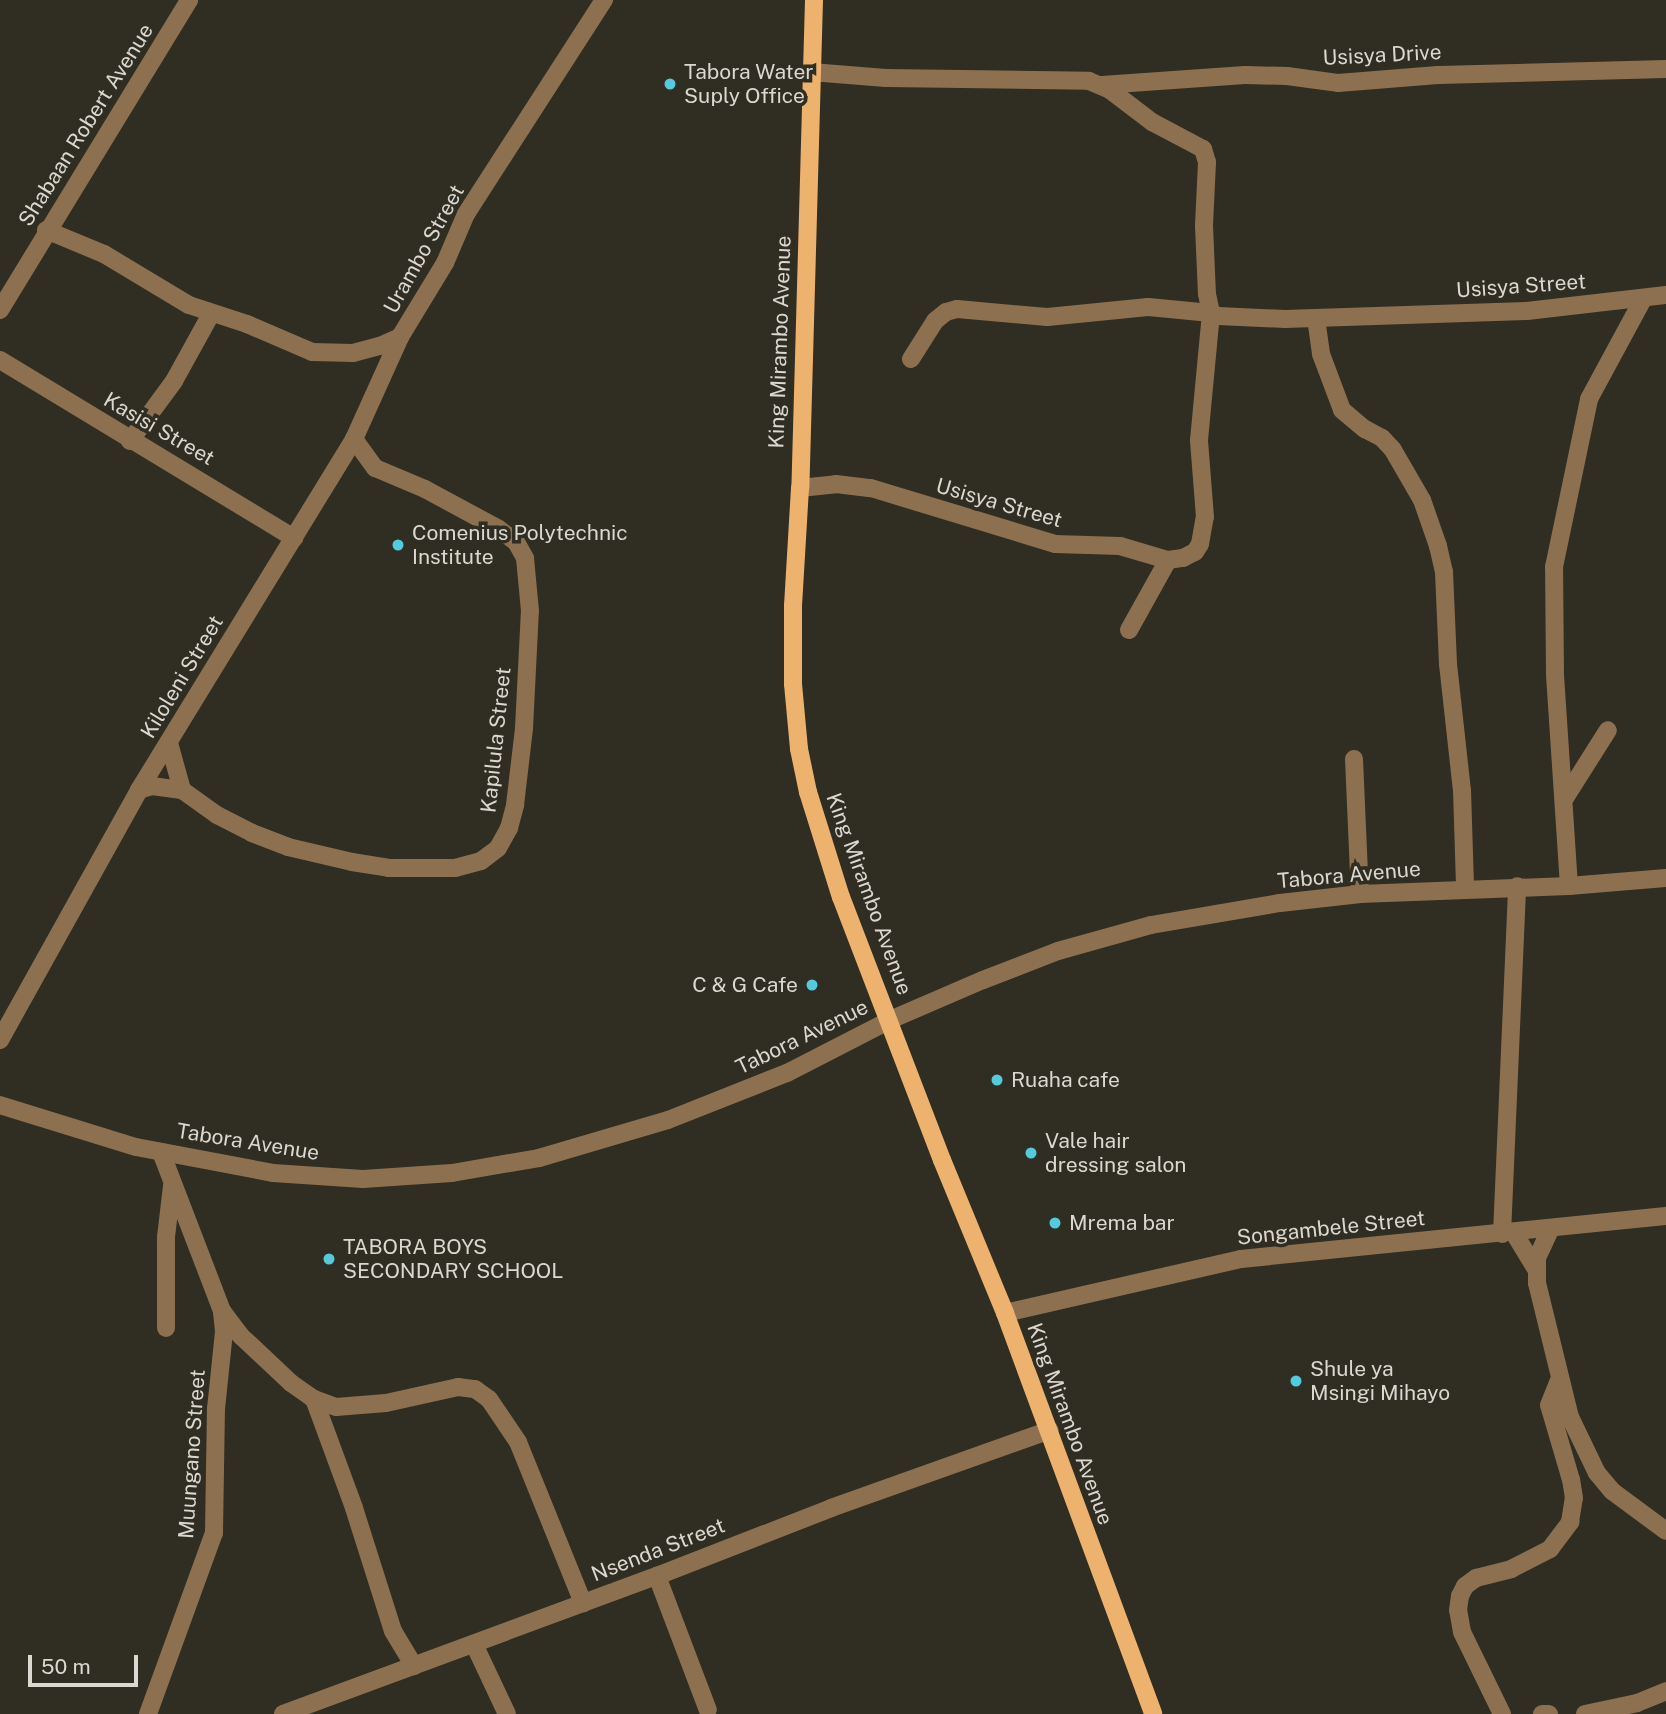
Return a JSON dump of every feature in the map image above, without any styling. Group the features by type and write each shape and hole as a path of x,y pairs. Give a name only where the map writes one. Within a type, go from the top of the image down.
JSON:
{"main road":[{"name":"King Mirambo Avenue","path":"814,0 793,653 794,708 799,748 808,792 841,897 1050,1430 1095,1563 1153,1714"}],"street":[{"name":"Shabaan Robert Avenue","path":"0,310 46,230 189,0"},
{"name":"Urambo Street","path":"46,230 104,254 188,305 247,324 312,352 354,353 400,337 445,262 466,214 604,0"},
{"name":"Usisya Drive","path":"1101,85 1245,75 1287,76 1338,83 1438,75 1666,69"},
{"path":"811,72 886,78 1076,80 1101,85 1152,122 1203,149 1207,162 1205,262 1211,313 1199,440 1204,533 1195,552 1183,558 1168,559 1129,630"},
{"name":"Usisya Street","path":"911,359 935,321 946,312 957,309 1047,317 1148,307 1211,313 1227,318 1316,318 1527,311 1666,295"},
{"path":"1569,886 1556,685 1555,567 1589,399 1643,299"},
{"path":"130,441 174,381 211,314"},
{"path":"1316,318 1321,354 1342,410 1364,429 1382,438 1393,450 1422,500 1438,546 1444,572 1448,664 1462,790 1465,888"},
{"name":"Kiloleni Street","path":"0,1040 139,790 354,439 400,337"},
{"name":"Kasisi Street","path":"0,360 130,441 216,488 294,538"},
{"path":"354,439 375,468"},
{"name":"Kapilula Street","path":"182,790 217,816 288,847 388,868 455,868 481,861 498,848 509,828 515,805 524,728 530,611 525,558 516,542 499,529 425,489 375,468 336,470"},
{"name":"Usisya Street","path":"800,488 836,484 872,488 1041,541 1120,546 1168,559"},
{"path":"1565,798 1588,767 1608,730"},
{"path":"139,790 152,786 182,790 169,743"},
{"path":"1354,759 1360,894"},
{"name":"Tabora Avenue","path":"0,1105 107,1140 272,1173 329,1177 452,1173 499,1166 622,1135 722,1100 788,1073 890,1020 1018,966 1105,937 1208,915 1360,894 1569,886 1666,878"},
{"path":"1517,886 1508,1234 1536,1269"},
{"name":"Muungano Street","path":"148,1714 214,1533 216,1409 224,1331 222,1311 161,1152"},
{"path":"166,1328 166,1237 172,1182"},
{"name":"Songambele Street","path":"1005,1313 1241,1259 1312,1250 1550,1230 1666,1216"},
{"path":"1550,1230 1537,1258 1536,1269 1540,1303 1570,1417 1597,1473 1612,1491 1662,1521"},
{"name":"Muungano Street","path":"222,1311 259,1354 314,1399 336,1406 356,1408 458,1387 475,1389 489,1399 518,1442 583,1603"},
{"path":"1502,1714 1462,1632 1458,1610 1460,1595 1465,1586 1476,1578 1511,1569 1550,1549 1570,1522 1574,1498 1571,1480 1549,1405 1559,1380"},
{"path":"314,1399 354,1508 393,1631 414,1666"},
{"name":"Nsenda Street","path":"283,1714 657,1576 831,1508 1050,1430"},
{"path":"657,1576 708,1710"},
{"path":"474,1644 507,1714"},
{"path":"1585,1714 1637,1703 1666,1691"},
{"path":"1542,1714 1549,1714"}],"place":[{"name":"Tabora Water Suply Office","path":"670,84"},
{"name":"Comenius Polytechnic Institute","path":"398,545"},
{"name":"C & G Cafe","path":"812,985"},
{"name":"Ruaha cafe","path":"997,1080"},
{"name":"Vale hair dressing salon","path":"1031,1153"},
{"name":"Mrema bar","path":"1055,1223"},
{"name":"TABORA BOYS SECONDARY SCHOOL","path":"329,1259"},
{"name":"Shule ya Msingi Mihayo","path":"1296,1381"}]}
